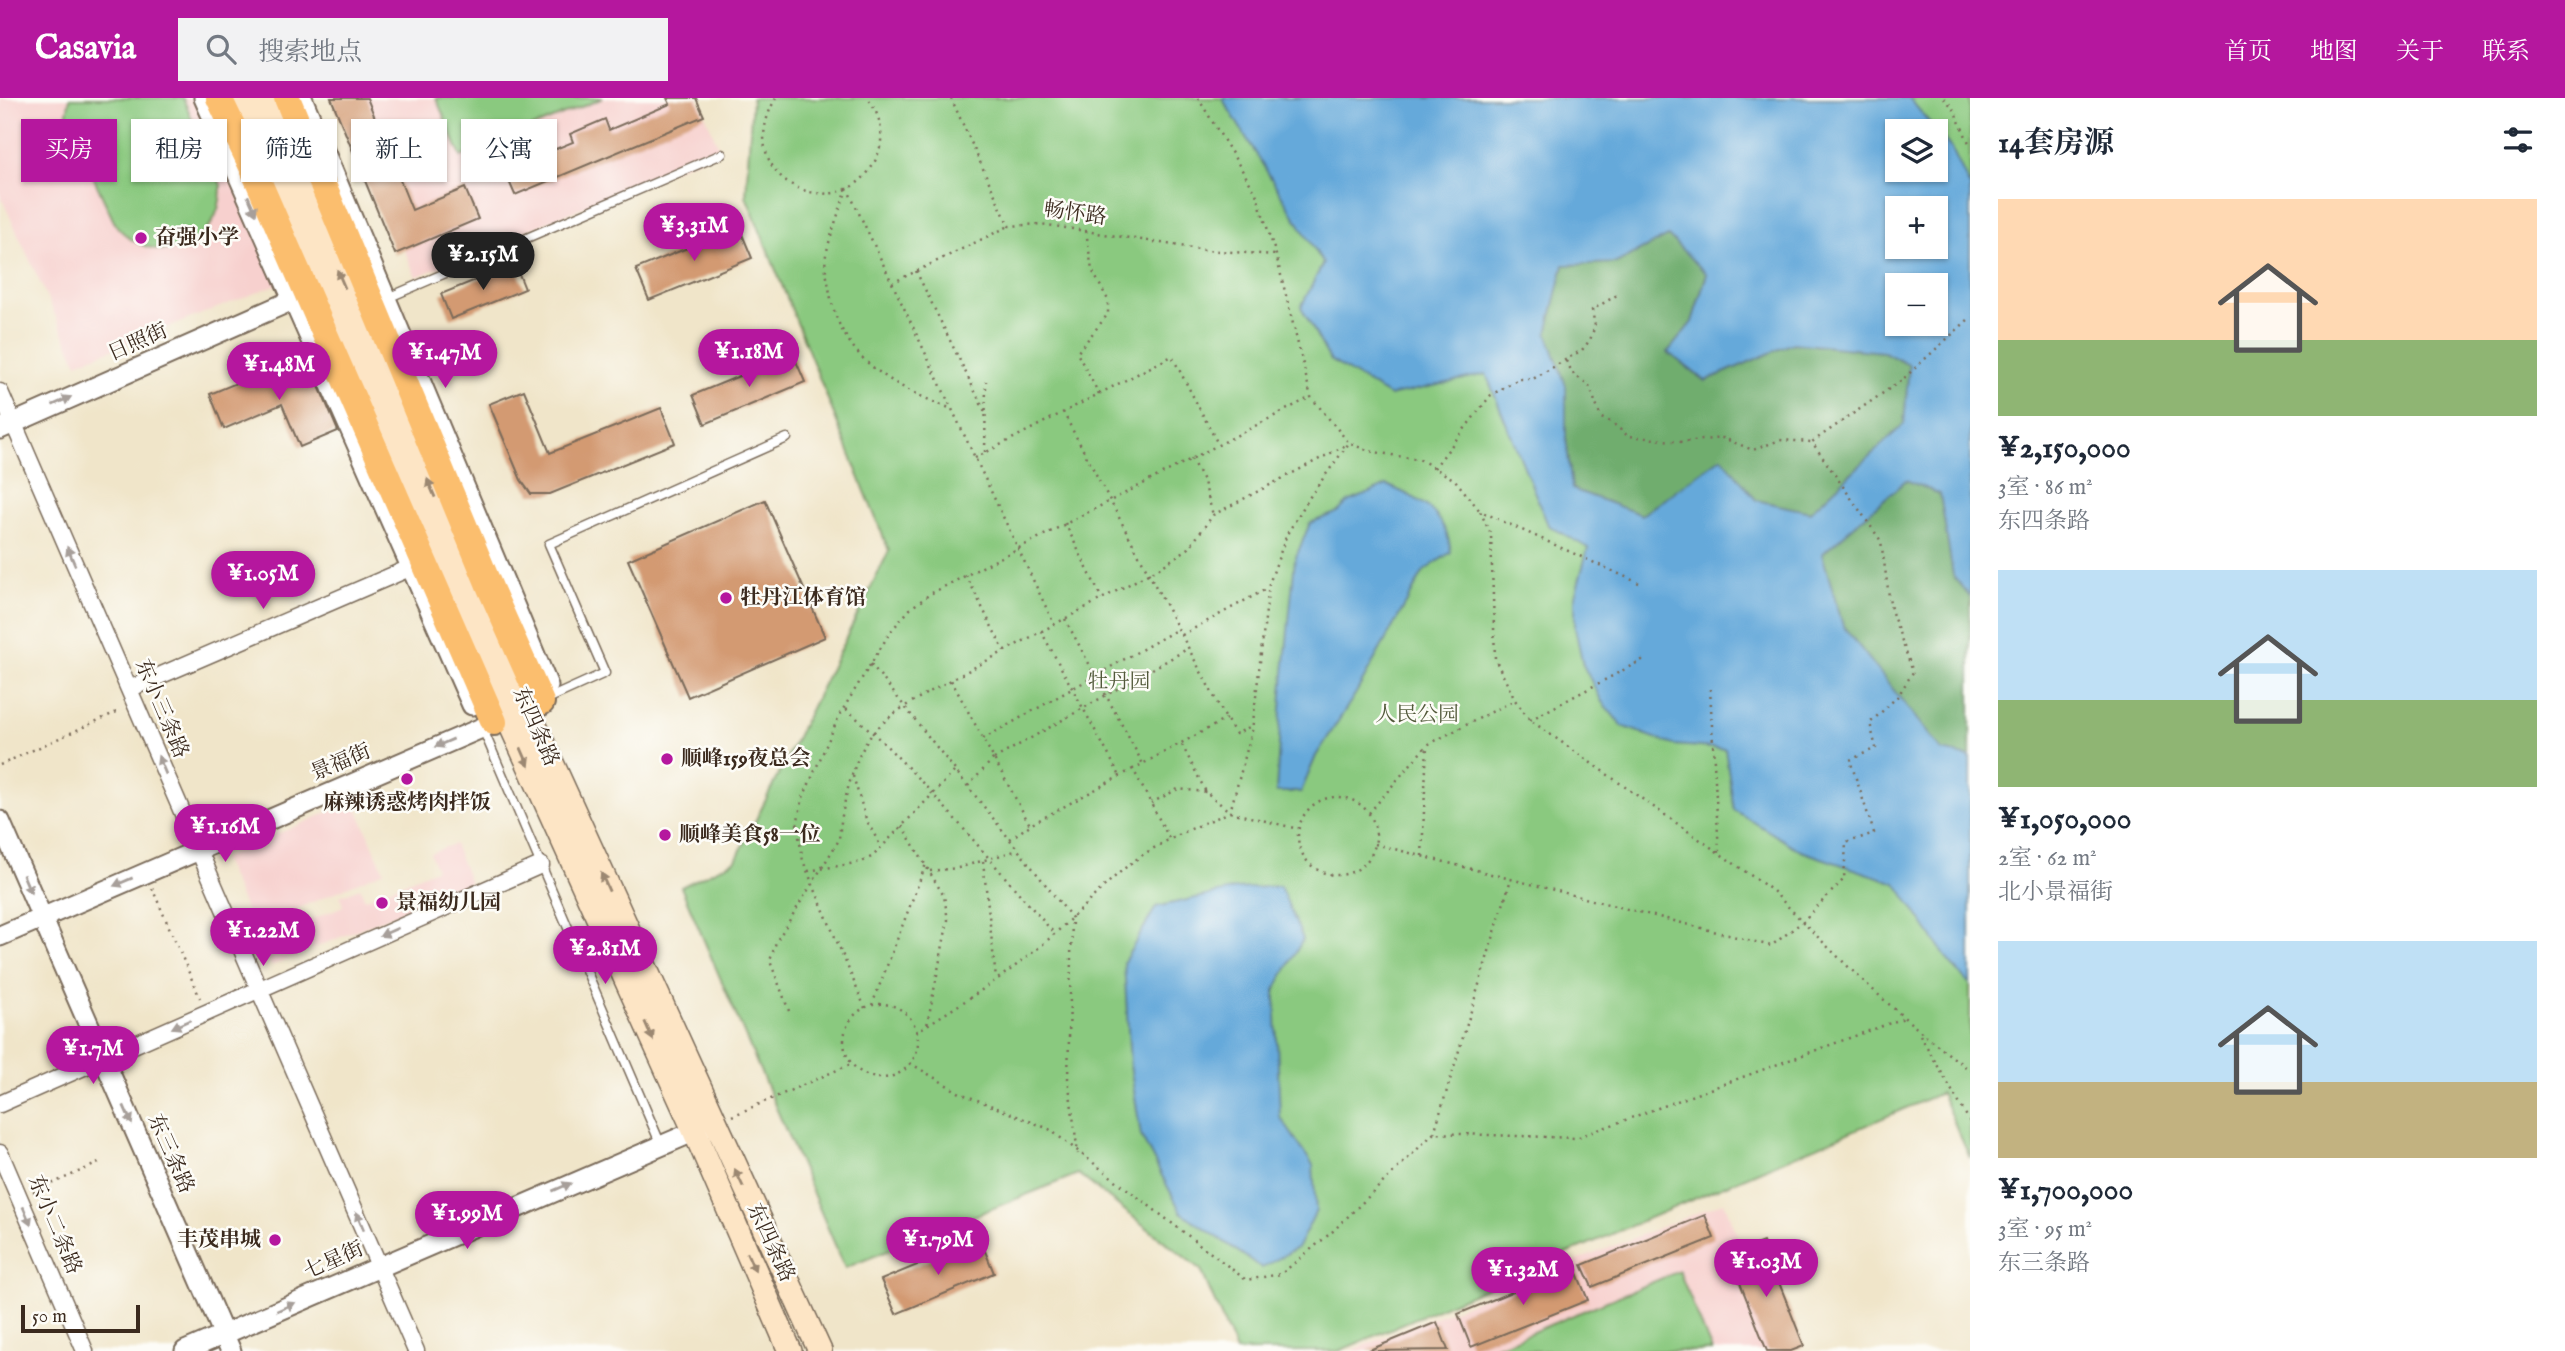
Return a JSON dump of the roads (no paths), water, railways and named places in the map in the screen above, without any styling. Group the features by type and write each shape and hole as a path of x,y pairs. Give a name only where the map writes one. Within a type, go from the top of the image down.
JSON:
{"highway":[{"path":"219,98 468,600 517,712"},
{"path":"288,98 468,600 517,712"}],"main road":[{"path":"240,98 468,600"},
{"path":"263,98 468,600"},
{"path":"517,712 704,1127 790,1351"},
{"name":"东四条路","path":"704,1127 820,1351"}],"street":[{"path":"204,98 412,567 517,712"},
{"path":"302,98 385,299 517,712"},
{"name":"日照街","path":"7,426 295,299"},
{"name":"东小三条路","path":"0,393 7,426 132,696 416,1351"},
{"path":"132,696 412,567"},
{"name":"景福街","path":"0,936 517,712"},
{"name":"东三条路","path":"0,821 227,1343"},
{"path":"0,1104 541,865"},
{"name":"七星街","path":"185,1351 227,1343 379,1266 704,1127"},
{"name":"东小二条路","path":"0,1153 85,1351"}],"lane":[{"path":"385,299 722,154"},
{"path":"661,1145 541,865 517,712 606,673 549,544 787,438"}],"water":[{"path":"1222,98 1909,98 1927,119 1885,119 1885,182 1948,182 1948,144 1970,187 1970,597 1953,575 1940,494 1906,480 1822,554 1843,626 1942,751 1970,757 1970,984 1950,963 1896,883 1801,851 1734,810 1725,749 1674,745 1622,726 1602,702 1583,665 1575,628 1575,596 1588,548 1548,525 1486,374 1390,396 1330,360 1301,307 1323,263","holes":["1668,236 1707,274 1692,322 1668,352 1705,381 1793,343 1884,352 1909,365 1904,424 1810,512 1756,500 1722,457 1642,515 1572,489 1566,437 1566,386 1547,333 1564,265 1616,263"]},
{"path":"1387,485 1421,502 1438,517 1444,527 1451,552 1424,571 1356,693 1316,756 1301,792 1276,792 1295,559 1310,523 1338,512 1348,502"},
{"path":"1280,886 1303,939 1275,990 1280,1117 1313,1165 1316,1211 1298,1247 1262,1268 1181,1212 1141,1136 1130,1065 1124,962 1156,907 1236,889"}],"place":[{"name":"奋强小学","path":"141,238"},
{"name":"牡丹江体育馆","path":"726,598"},
{"name":"顺峰159夜总会","path":"667,759"},
{"name":"麻辣诱惑烤肉拌饭","path":"407,779"},
{"name":"顺峰美食58一位","path":"665,835"},
{"name":"景福幼儿园","path":"382,903"},
{"name":"丰茂串城","path":"275,1240"}],"park label":[{"name":"牡丹园","path":"1119,682"},
{"name":"人民公园","path":"1417,715"}]}
